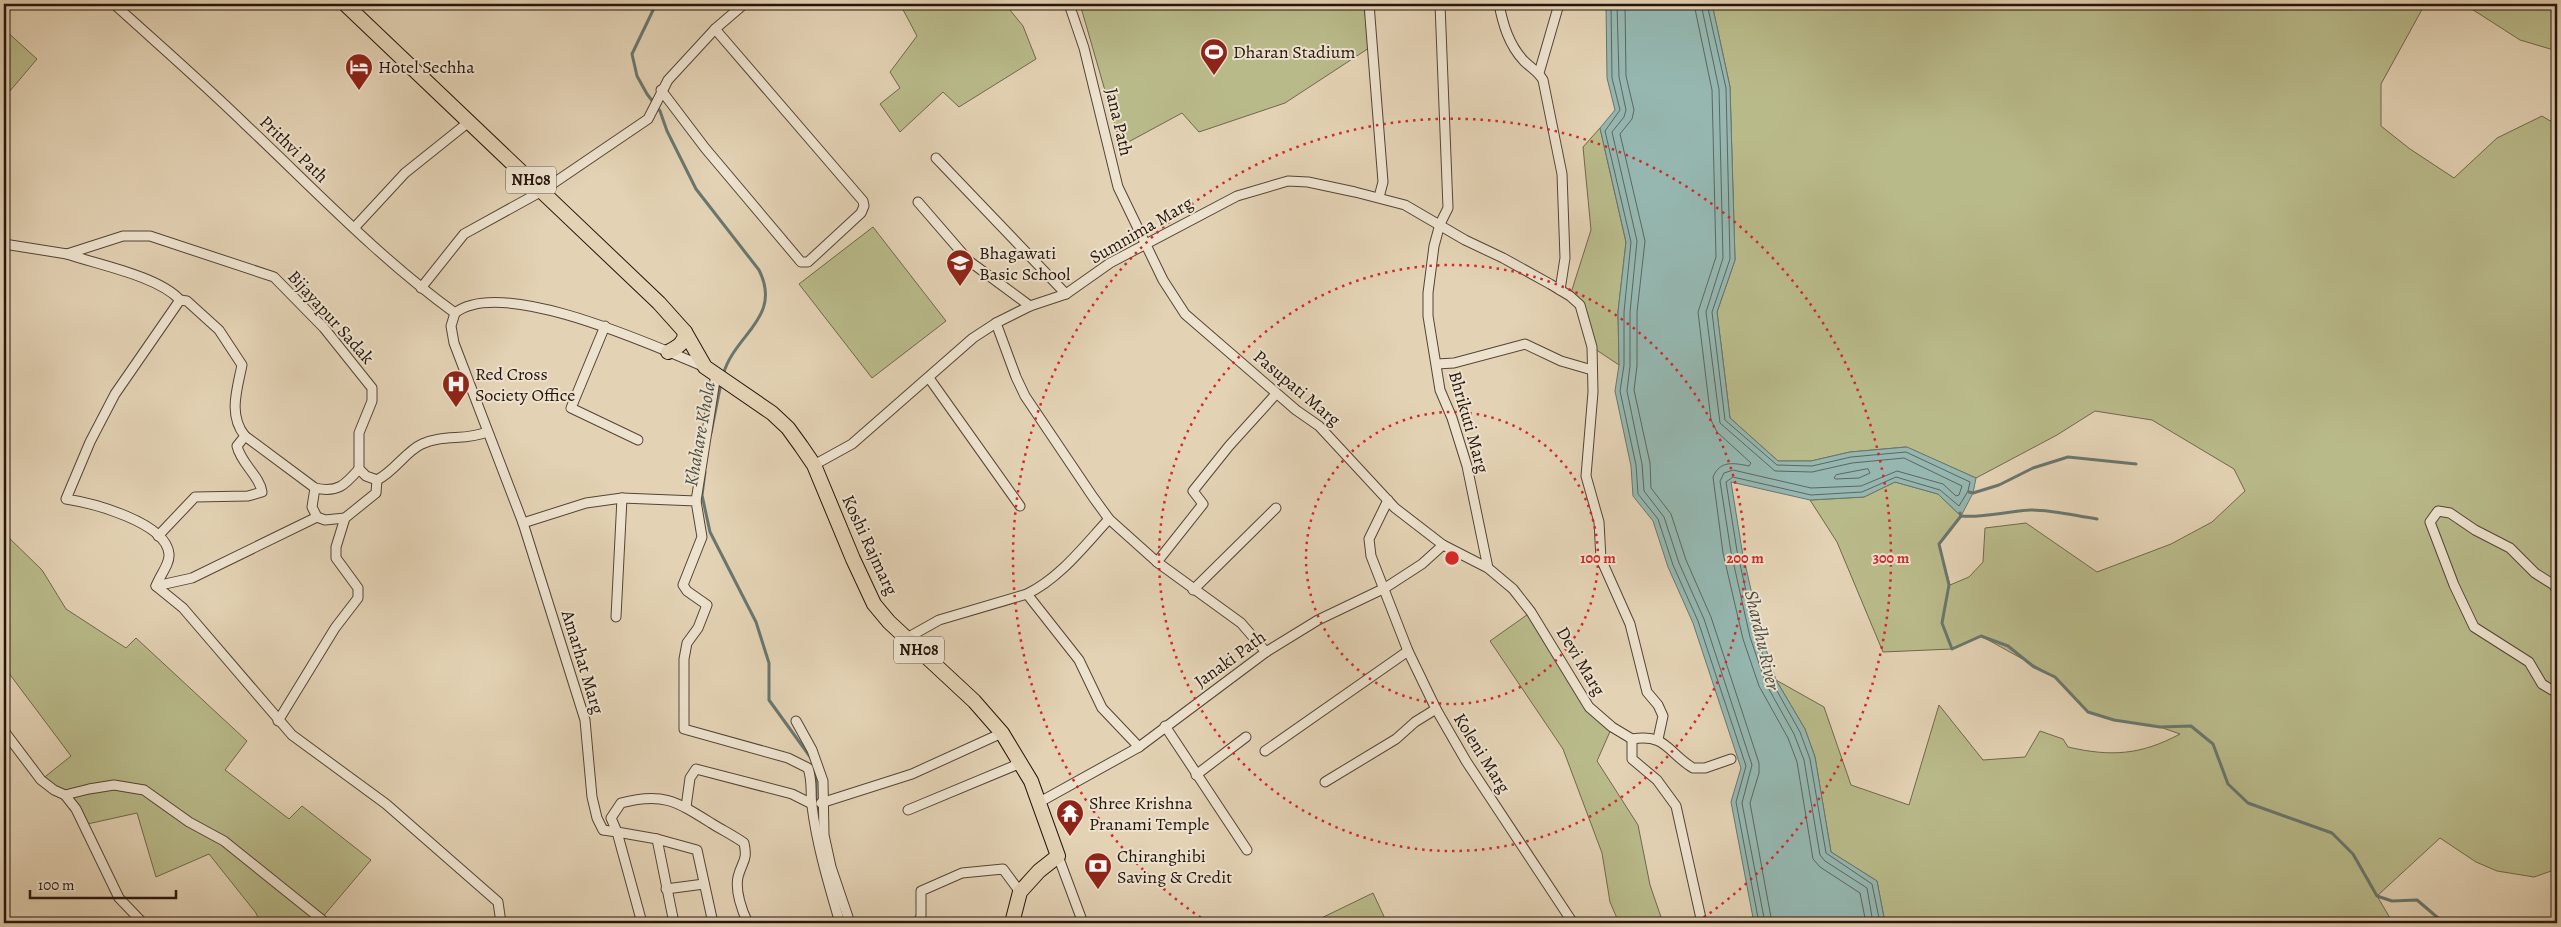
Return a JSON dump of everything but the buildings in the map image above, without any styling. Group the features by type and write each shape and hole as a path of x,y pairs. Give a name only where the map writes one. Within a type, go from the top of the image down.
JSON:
{"main road":[{"name":"Koshi Rajmarg","path":"345,4 659,303 685,332 716,374 772,414 788,428 814,465 852,559 874,604 889,622 974,701 1002,733 1021,763 1058,856"},
{"path":"668,352 679,346 685,338 685,332"},
{"path":"1012,923 1020,892 1039,871 1058,856"}],"street":[{"name":"Prithvi Path","path":"114,4 247,126 316,194 421,288 455,312"},
{"path":"421,288 464,234 542,191 638,128 654,110 660,93 686,60 715,29 744,4"},
{"name":"Jana Path","path":"1068,4 1084,48 1118,187 1146,244"},
{"path":"1370,4 1383,182 1379,197"},
{"name":"Bhrikuti Marg","path":"1440,4 1449,182 1448,208 1440,224 1434,246 1428,293 1428,316 1440,390 1452,418 1467,466 1488,568"},
{"path":"1499,4 1504,27 1512,44 1518,54 1544,80 1562,174 1565,258 1560,290"},
{"path":"1539,73 1559,4"},
{"path":"660,93 802,262 808,262 862,213 863,201 715,29"},
{"path":"355,227 405,173 470,121"},
{"path":"936,158 1066,294"},
{"name":"Sumnima Marg","path":"814,465 852,444 973,338 996,323 1030,306 1066,294 1110,263 1237,196 1288,181 1308,182 1379,197 1405,205 1465,240 1503,258 1560,290 1580,305 1592,347 1593,392 1586,476 1599,522 1601,559 1630,624 1647,692 1658,705 1663,716 1658,739"},
{"path":"918,202 969,261 1030,306"},
{"name":"Bijayapur Sadak","path":"4,244 67,254 123,236 150,236 274,277 324,328 372,388 372,401 358,433 359,468"},
{"name":"Pasupati Marg","path":"1146,244 1163,280 1185,314 1276,394 1320,426 1388,500 1443,545"},
{"path":"67,254 143,278 171,290 180,300 187,301 219,330 242,364 236,401 236,425 245,436 315,488 329,491 346,484 359,468 366,476 377,480 388,475 421,444 441,438 473,438 487,432 454,343 451,326 455,312 465,305 500,304 562,312 605,326 716,374 696,501 702,536 683,585 687,591 707,604 698,628 687,643 684,659 684,729 788,758 808,768 813,782 812,804 825,874 840,923"},
{"path":"156,586 160,575 169,561 169,552 158,536 133,518 116,511 98,504 66,499 90,442 115,394 180,300"},
{"path":"996,323 1016,377 1026,396 1092,498 1110,519 1157,562 1192,590 1241,623 1266,652"},
{"path":"605,326 571,408 638,440"},
{"path":"1437,364 1454,363 1525,344 1561,361 1592,370"},
{"path":"929,378 1020,506"},
{"path":"1157,562 1203,504 1193,491 1229,446 1276,394"},
{"name":"Amarhat Marg","path":"487,432 523,523 585,720 592,797 597,818 603,830 617,832"},
{"path":"158,536 195,497 248,496 262,492 256,479 240,457 237,446 245,436"},
{"path":"315,488 312,507 317,517 325,520 345,518 376,493 377,480"},
{"path":"523,523 586,504 622,498 696,501"},
{"path":"616,617 622,498"},
{"name":"Koleni Marg","path":"1388,500 1369,539 1371,556 1408,651 1436,709 1466,761 1573,923"},
{"path":"1192,590 1276,508"},
{"path":"2557,591 2554,585 2535,573 2510,548 2474,530 2450,513 2438,511 2430,522 2454,585 2474,627 2529,662 2542,684 2557,693"},
{"path":"156,586 192,578 317,517"},
{"path":"278,720 335,628 358,598 358,588 336,558 336,547 345,518"},
{"path":"907,638 939,620 1027,594 1040,588 1061,571 1110,519"},
{"path":"1443,545 1488,568"},
{"name":"Janaki Path","path":"1038,803 1138,747 1266,652 1318,620 1385,588 1422,564 1443,545"},
{"name":"Devi Marg","path":"1488,568 1513,589 1531,612 1589,707 1612,727 1632,739"},
{"path":"156,586 183,608 292,735 386,804 498,902 501,923"},
{"path":"1027,594 1079,660 1102,708 1138,747"},
{"path":"1265,751 1408,651"},
{"path":"1325,782 1396,740 1416,722 1436,709"},
{"path":"796,721 812,750 823,781 824,835 831,867 850,923"},
{"path":"1166,726 1247,850"},
{"path":"4,731 41,780 66,795 76,809 119,898 143,923"},
{"path":"823,803 912,774 1002,733"},
{"path":"1196,774 1246,737"},
{"path":"1702,923 1676,806 1657,780 1632,759 1632,739 1645,737 1658,739 1693,768 1705,768 1731,759"},
{"path":"908,810 1021,763"},
{"path":"686,807 690,778 696,769 792,794 812,804"},
{"path":"66,795 89,788 114,785 144,790 189,822 224,841 326,923"},
{"path":"642,923 617,832 611,818 621,803 644,797 664,798 686,807 744,843 747,857 738,878 742,909 748,923"},
{"path":"617,832 657,839 697,850 713,923"},
{"path":"657,839 674,923"},
{"path":"1058,856 1083,923"},
{"path":"917,923 921,917 921,891 962,873 1003,870 1020,892"},
{"path":"666,889 704,884"}],"green space":[{"path":"900,4 1005,4 1023,26 1036,59 959,107 943,92 900,132 880,104 900,88 890,72 917,36"},
{"name":"Dharan Stadium","path":"1080,4 1364,4 1369,48 1285,103 1199,132 1182,113 1121,146"},
{"path":"1712,4 2425,4 2381,84 2381,126 2410,149 2454,178 2497,138 2542,116 2557,125 2557,869 2534,877 2497,871 2476,862 2440,838 2377,896 2393,923 1885,923 1877,881 1831,852 1815,757 1805,729 1776,680 1824,707 1851,785 1909,805 1939,705 1983,760 2025,757 2040,731 2063,739 2068,747 2112,753 2139,750 2180,734 2160,727 2114,720 2088,712 2055,677 1981,636 1952,649 1883,652 1837,542 1810,500 1864,497 1895,482 1938,494 1961,516 1939,545 1950,585 1969,577 1983,562 1985,528 2026,523 2097,572 2171,544 2212,522 2245,491 2234,469 2152,420 2095,411 2057,435 1976,478 1906,447 1850,452 1811,461 1778,461 1730,418 1717,312 1735,260 1730,87"},
{"path":"2464,4 2557,4 2557,51 2520,40"},
{"path":"4,29 37,59 4,98"},
{"path":"1600,128 1626,242 1618,312 1619,365 1592,347 1586,322 1570,296 1591,230 1583,147"},
{"path":"873,227 946,321 872,378 799,284"},
{"path":"4,533 42,570 66,609 126,648 136,638 247,741 225,770 289,819 302,806 371,860 321,919 323,923 260,923 256,913 209,854 156,877 137,813 83,825 76,809 41,780 71,756 5,668"},
{"path":"1531,612 1578,691 1612,727 1597,761 1638,825 1650,885 1663,923 1619,923 1610,902 1602,853 1563,749 1490,641"},
{"path":"1373,893 1387,923 1311,923"}],"water":[{"name":"Shardhu River","path":"1606,4 1712,4 1730,87 1735,260 1717,312 1730,418 1778,461 1811,461 1850,452 1907,447 1976,478 1973,493 1961,516 1938,494 1895,482 1864,497 1810,500 1731,482 1742,550 1761,634 1776,680 1805,729 1815,757 1831,852 1877,881 1885,923 1754,923 1731,802 1741,768 1693,623 1668,567 1653,521 1633,496 1631,466 1615,391 1619,365 1618,312 1626,242 1600,128 1615,110 1607,78"}],"waterway":[{"name":"Khahare Khola","path":"656,4 632,54 637,76 647,94 660,111 667,131 696,189 759,270 765,287 765,301 761,314 737,348 723,375"},
{"name":"Khahare Khola","path":"711,433 721,383"},
{"path":"1969,492 1973,493 1999,485 2033,468 2068,457 2136,464"},
{"name":"Khahare Khola","path":"705,472 702,495 710,532 756,622 769,663 769,700 811,758"},
{"path":"1961,516 2039,510 2097,519"},
{"path":"1960,513 1961,516 1939,544 1949,585 1942,623 1952,649 1981,636 2008,646 2034,667 2055,677 2088,712 2114,720 2160,727 2191,726 2213,744 2228,784 2248,803 2332,833 2353,854 2377,896 2392,901 2417,900 2444,923"},
{"name":"Khahare Khola","path":"812,764 816,777 816,807"}],"place":[{"name":"Dharan Stadium","path":"1214,76"},
{"name":"Hotel Sechha","path":"359,91"},
{"name":"Bhagawati Basic School","path":"960,287"},
{"name":"Red Cross Society Office","path":"456,408"},
{"name":"Shree Krishna Pranami Temple","path":"1070,837"},
{"name":"Chiranghibi Saving & Credit","path":"1098,890"}]}
